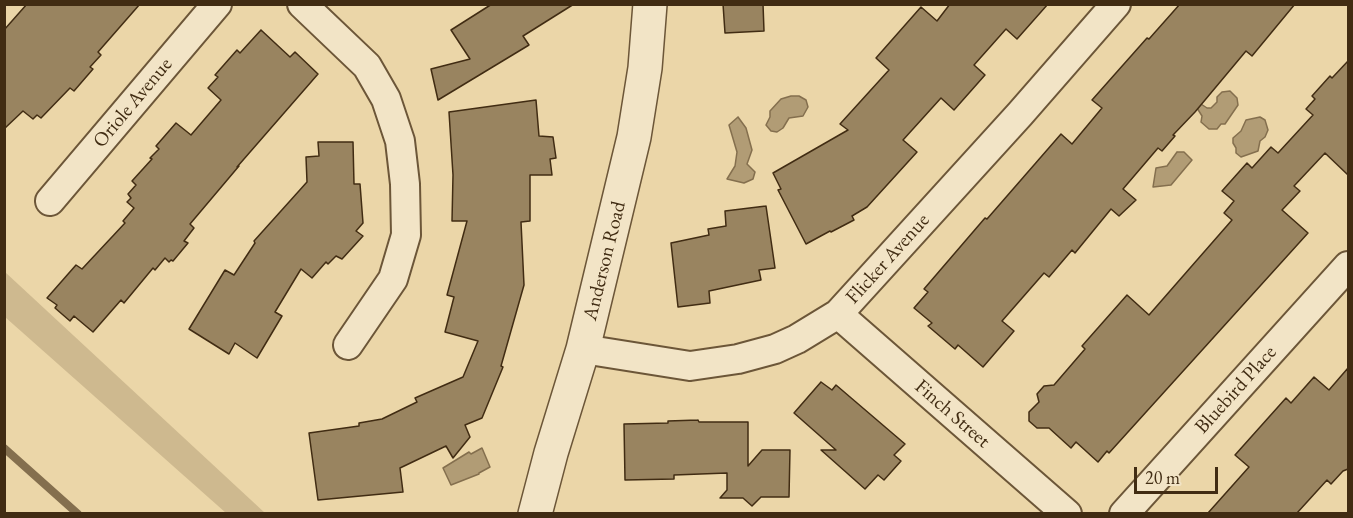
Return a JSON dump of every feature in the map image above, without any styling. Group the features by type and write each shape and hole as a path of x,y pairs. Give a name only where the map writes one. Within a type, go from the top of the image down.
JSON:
{"street":[{"name":"Oriole Avenue","path":"50,201 217,4"},
{"path":"302,4 367,66 386,99 400,141 405,184 406,235 393,279 348,345"},
{"name":"Anderson Road","path":"536,513 551,453 583,349 634,137 645,68 650,4"},
{"name":"Flicker Avenue","path":"583,349 690,366 775,349 838,314 1020,114 1116,4"},
{"name":"Bluebird Place","path":"1124,513 1348,266"},
{"name":"Finch Street","path":"838,314 1067,513"}],"shaded area":[{"path":"1230,91 1237,98 1238,105 1225,124 1221,124 1217,129 1209,129 1201,122 1202,116 1197,108 1201,104 1211,108 1222,92"},
{"path":"799,96 806,100 808,107 803,116 789,118 783,128 777,132 771,131 766,125 770,111 781,99"},
{"path":"738,117 746,128 752,150 747,164 755,172 753,179 744,183 727,179 735,166 737,152 729,125"},
{"path":"1260,117 1265,120 1268,130 1265,137 1260,141 1258,151 1241,157 1236,153 1233,138 1241,131 1246,120"},
{"path":"1177,152 1184,152 1192,160 1171,185 1153,187 1156,168 1167,166"},
{"path":"5,272 265,513 226,513 5,317"},
{"path":"482,448 490,467 451,485 443,468 469,452 471,454"}],"building":[{"path":"27,4 140,4 98,52 101,55 90,67 93,69 74,91 70,88 41,118 37,115 33,119 23,111 4,129 4,30"},
{"path":"492,4 574,4 523,36 529,45 438,100 431,69 470,59 451,30"},
{"path":"723,4 763,4 764,31 725,33"},
{"path":"950,4 1048,4 1017,39 1006,29 974,65 985,75 954,110 941,98 903,140 917,152 867,207 852,216 854,220 806,244 778,190 781,189 773,173 848,130 840,124 889,70 876,58 921,7 937,21"},
{"path":"1180,4 1295,4 1252,56 1246,51 1173,135 1175,136 1162,151 1158,148 1123,189 1136,200 1119,216 1111,209 1075,253 1072,250 1049,277 1044,273 1002,321 1014,331 983,367 958,345 955,349 928,326 932,323 914,308 928,292 924,289 1061,134 1072,144 1102,108 1092,100"},
{"path":"261,30 290,57 295,52 318,74 190,224 194,228 184,241 188,243 173,261 169,262 165,258 155,270 153,268 124,303 121,300 93,332 74,316 70,321 55,308 57,305 47,298 76,265 82,269 125,223 123,221 134,208 127,202 131,198 128,194 136,185 132,181 159,149 156,146 176,123 191,135 221,100 208,88 218,77 215,75 237,50 240,53"},
{"path":"1348,61 1348,175 1325,153 1294,186 1300,191 1282,210 1308,233 1109,453 1107,451 1098,462 1076,442 1071,448 1049,428 1037,428 1029,421 1029,412 1039,402 1037,394 1044,386 1054,385 1085,349 1082,346 1127,295 1149,315 1232,220 1224,213 1234,201 1222,191 1247,163 1252,168 1271,147 1278,153 1313,115 1306,109 1315,99 1312,96"},
{"path":"536,100 539,136 553,137 556,158 550,159 552,175 530,175 530,221 521,222 524,285 501,366 503,367 482,418 465,425 470,437 453,458 446,446 400,468 403,492 318,500 309,433 359,426 359,423 382,419 417,402 415,398 463,377 478,341 445,332 454,297 447,295 467,221 452,221 453,175 449,112"},
{"path":"318,142 353,142 354,184 360,184 363,223 356,231 363,236 342,259 336,256 328,264 326,262 312,278 301,269 275,312 282,316 257,358 235,343 229,354 189,329 225,270 234,275 255,243 254,241 307,182 306,157 319,156"},
{"path":"766,206 775,268 759,270 761,280 709,291 710,303 678,307 671,243 709,235 708,229 726,226 725,211"},
{"path":"1348,368 1348,469 1343,471 1331,484 1327,480 1297,513 1208,513 1249,467 1235,455 1286,398 1291,403 1314,377 1329,390"},
{"path":"821,382 832,390 836,385 905,444 894,455 901,461 884,480 878,475 865,489 821,450 836,450 794,413"},
{"path":"698,420 699,422 748,422 748,466 762,450 790,450 789,497 761,497 752,506 743,498 720,498 727,490 727,473 674,475 674,479 625,480 624,424"}],"waterway":[{"path":"4,448 78,514"}]}
